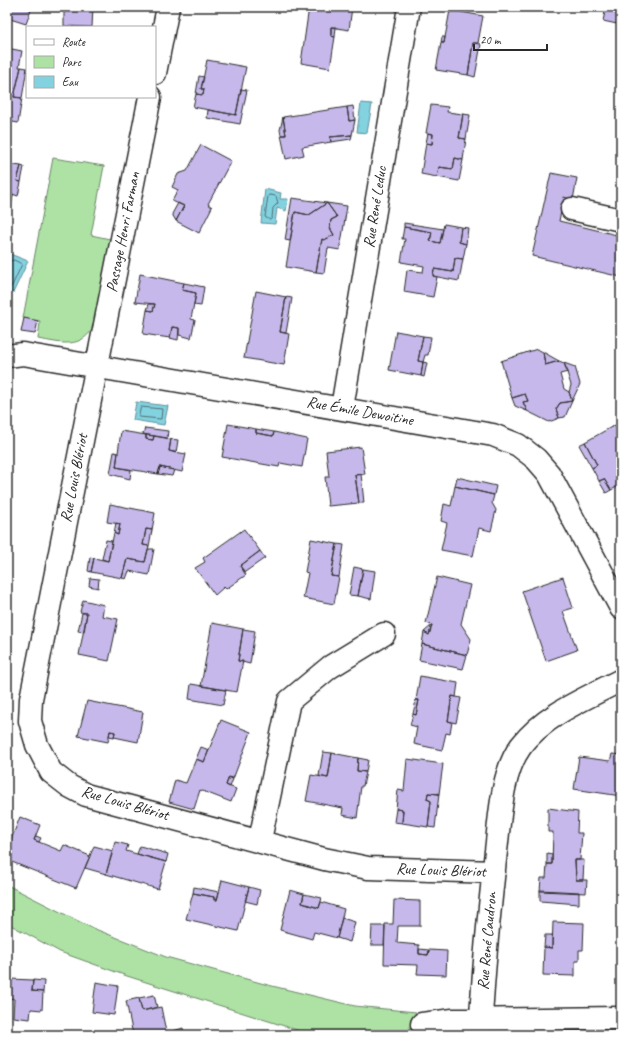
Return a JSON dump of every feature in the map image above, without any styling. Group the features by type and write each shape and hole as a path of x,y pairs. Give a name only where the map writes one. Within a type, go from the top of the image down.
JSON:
{"street":[{"path":"156,68 168,7"},
{"name":"Rue René Leduc","path":"342,408 408,7"},
{"name":"Passage Henri Farman","path":"96,367 150,98"},
{"path":"572,209 621,220"},
{"name":"Rue Émile Dewoitine","path":"7,356 23,354 342,408 493,435 518,445 536,459 549,474 621,608"},
{"name":"Rue Louis Blériot","path":"96,367 32,699 30,721 37,745 51,772 69,786 86,795 260,840 324,859 368,868 494,872"},
{"path":"260,840 289,701 330,667 384,634"},
{"name":"Rue René Caudron","path":"480,1028 494,872 503,798 510,768 520,747 536,730 554,716 621,680"},
{"path":"422,1024 453,1020 480,1028 621,1018"}],"green space":[{"path":"53,158 104,166 91,235 110,239 95,325 90,333 84,338 70,343 38,339 40,321 23,318"},
{"path":"7,885 90,927 166,957 268,985 355,1006 416,1012 407,1035 314,1035 300,1031 127,976 60,952 7,923"}],"water":[{"path":"246,7 276,7 275,11"},
{"path":"361,103 372,104 367,133 357,132"},
{"path":"265,189 281,193 280,199 288,199 286,211 277,208 275,224 261,223"},
{"path":"10,254 28,261 13,293 7,290 7,262"},
{"path":"136,402 168,406 164,425 133,420"}],"building":[{"path":"8,7 22,7 31,10 26,24 7,18"},
{"path":"64,7 93,7 92,26 64,26"},
{"path":"309,7 352,7 349,30 331,27 331,36 335,37 330,68 301,63"},
{"path":"606,7 619,10 617,24 603,21"},
{"path":"450,10 483,16 478,43 473,43 468,75 436,70 441,43 444,43"},
{"path":"331,27 336,27 335,37 331,36"},
{"path":"442,37 445,37 444,43 441,43"},
{"path":"473,43 481,44 475,77 468,75"},
{"path":"7,48 22,51 19,67 21,67 14,97 22,98 18,123 7,121"},
{"path":"207,60 246,67 236,115 193,107 196,94 203,95 204,89 201,89"},
{"path":"21,67 26,68 22,98 14,97"},
{"path":"199,76 204,77 201,89 204,89 203,95 196,94"},
{"path":"241,89 247,90 240,124 207,118 208,110 236,115"},
{"path":"431,105 448,107 447,112 463,114 459,138 466,139 463,160 455,158 453,169 439,167 437,177 421,174 426,143 432,144 433,134 426,133"},
{"path":"353,106 355,120 349,121 347,107"},
{"path":"347,107 349,121 355,120 352,135 330,137 331,142 302,147 304,155 286,159 281,135 286,135 283,117"},
{"path":"463,114 470,115 466,139 459,138"},
{"path":"283,117 286,135 281,135 280,130"},
{"path":"428,133 433,134 432,144 426,143"},
{"path":"352,135 351,139 331,142 330,137"},
{"path":"201,145 231,161 208,204 212,207 199,233 176,221 184,206 172,201 178,190 172,187 178,174 187,171"},
{"path":"455,158 463,160 459,181 437,177 439,167 453,169"},
{"path":"7,164 21,166 17,181 21,182 18,196 9,193 8,200 12,201 10,213 7,212"},
{"path":"21,166 24,167 21,182 17,181"},
{"path":"551,173 577,178 573,200 564,197 559,221 621,236 621,277 532,256"},
{"path":"9,193 13,195 12,201 8,200"},
{"path":"292,198 327,203 309,215 295,212 290,241 285,240"},
{"path":"178,203 184,206 176,221 172,214"},
{"path":"327,203 337,217 331,220 330,228 334,235 324,240 322,239 316,272 286,267 295,212 309,215"},
{"path":"327,203 347,206 340,250 328,248 324,273 316,272 322,239 324,240 334,235 330,228 331,220 337,217"},
{"path":"404,223 443,229 440,243 430,241 432,232 404,227"},
{"path":"444,224 461,227 459,242 466,244 463,259 455,258 453,272 434,269 433,276 437,277 433,297 404,292 407,270 423,272 424,266 401,262 405,239 402,239 404,227 432,232 430,241 440,243"},
{"path":"461,227 468,228 466,244 459,242"},
{"path":"455,258 463,259 459,281 433,276 434,269 453,272"},
{"path":"140,274 184,283 182,290 196,293 191,319 195,320 191,338 179,335 179,328 172,327 170,338 143,334 147,310 153,311 155,304 135,302"},
{"path":"184,283 204,287 201,306 194,305 196,293 182,290"},
{"path":"256,291 286,297 280,332 289,334 284,365 244,358"},
{"path":"286,297 292,298 286,333 280,332"},
{"path":"149,304 155,304 153,311 147,310"},
{"path":"24,318 38,321 35,334 21,332"},
{"path":"172,327 179,328 178,340 170,338"},
{"path":"396,331 423,336 418,361 423,362 421,376 389,370"},
{"path":"423,336 431,337 428,355 425,355 423,362 418,361"},
{"path":"537,349 543,352 545,365 559,361 564,363 568,372 560,374 564,389 569,392 572,401 560,403 556,409 559,418 549,422 527,411 523,402 528,401 525,394 512,398 501,361"},
{"path":"543,352 559,361 545,365"},
{"path":"423,362 427,363 424,377 421,376"},
{"path":"564,363 575,367 580,384 572,401 569,392 571,385"},
{"path":"525,394 528,401 523,402 527,411 515,406 512,398"},
{"path":"572,401 565,417 559,418 556,409 560,403"},
{"path":"228,424 256,429 256,433 273,436 274,432 307,439 302,467 280,463 279,467 222,457"},
{"path":"615,425 621,437 621,485 611,490 604,479 599,481 592,468 597,465 585,442"},
{"path":"145,428 168,431 167,438 143,434"},
{"path":"256,429 274,432 273,436 256,433"},
{"path":"121,431 146,435 146,439 153,440 154,436 171,439 169,451 186,454 182,472 160,467 158,474 116,467"},
{"path":"146,435 154,436 153,440 146,439"},
{"path":"171,439 178,440 176,453 169,451"},
{"path":"585,442 597,465 592,468 579,445"},
{"path":"361,447 365,474 355,475 359,503 328,506 325,477 329,477 326,451"},
{"path":"114,452 118,453 116,467 131,470 130,479 110,474"},
{"path":"160,467 174,470 172,476 158,474"},
{"path":"361,474 364,503 359,503 355,475"},
{"path":"457,477 496,486 494,495 455,486"},
{"path":"604,479 611,490 606,493 599,481"},
{"path":"455,486 494,495 492,503 496,510 491,531 479,528 473,556 441,550 447,523 441,521 444,504 451,506"},
{"path":"110,504 155,513 152,530 146,529 143,545 149,546 145,562 127,559 122,578 91,572 94,558 108,561 114,533 118,535 120,524 107,522"},
{"path":"116,523 120,524 118,535 114,533"},
{"path":"146,529 152,530 149,546 143,545"},
{"path":"244,529 260,551 240,566 246,575 226,589 224,587 215,595 195,568 205,562 203,558"},
{"path":"311,539 337,544 331,576 339,577 334,604 303,598 308,573 305,572"},
{"path":"106,540 112,541 108,561 102,559"},
{"path":"337,544 344,545 339,577 331,576"},
{"path":"148,549 154,549 149,575 129,571 126,579 122,578 127,559 145,562"},
{"path":"260,551 265,558 245,572 240,566"},
{"path":"90,557 94,558 91,572 88,571"},
{"path":"354,567 363,569 358,596 349,595"},
{"path":"363,569 375,571 371,599 358,596"},
{"path":"437,577 470,585 461,624 471,639 467,655 422,644 424,632 429,635 432,625 426,623"},
{"path":"563,577 573,608 563,611 577,650 546,661 522,591"},
{"path":"90,578 99,579 98,588 89,586"},
{"path":"83,600 104,605 102,616 118,619 109,661 79,655 87,613 80,612"},
{"path":"82,613 87,613 84,632 78,631"},
{"path":"212,623 243,629 238,661 243,661 237,692 201,686"},
{"path":"432,625 429,635 424,632"},
{"path":"243,629 255,631 250,664 238,661"},
{"path":"422,644 467,655 463,669 419,660"},
{"path":"420,676 458,683 456,697 452,696 448,721 452,722 450,734 446,733 442,750 414,744 417,727 410,725 413,714 416,715 419,700 416,700"},
{"path":"191,684 226,690 223,705 189,699"},
{"path":"452,696 461,698 456,723 448,721"},
{"path":"416,700 419,700 416,715 413,714"},
{"path":"87,701 143,712 138,742 114,737 115,732 110,731 108,742 78,736"},
{"path":"221,720 251,732 233,779 229,777 226,785 236,789 231,802 200,790 194,809 169,802 175,780 186,783 196,759 204,762"},
{"path":"110,731 115,732 114,737 109,736"},
{"path":"201,747 209,750 204,762 196,759"},
{"path":"323,752 332,753 328,778 319,776"},
{"path":"332,753 358,758 357,771 366,772 363,786 361,786 357,818 342,815 343,808 306,801 311,775 328,778"},
{"path":"612,754 621,755 621,796 574,789 579,757 610,761"},
{"path":"358,758 368,760 366,772 357,771"},
{"path":"407,759 443,764 439,794 428,793 427,799 431,801 428,827 402,823 403,810 396,809 398,790 404,791"},
{"path":"229,777 233,779 230,787 226,785"},
{"path":"428,793 439,794 435,828 428,827 431,801 427,799"},
{"path":"548,808 578,812 577,833 582,833 580,860 575,860 576,880 587,880 586,893 540,891 541,878 546,878 547,864 552,864 553,832 548,832"},
{"path":"396,809 403,810 402,823 394,822"},
{"path":"20,817 40,825 34,840 61,851 64,845 90,856 76,888 7,860 7,850"},
{"path":"36,836 41,838 39,842 34,840"},
{"path":"115,842 128,845 126,851 166,862 158,889 106,874"},
{"path":"94,846 113,851 106,874 85,868"},
{"path":"140,846 168,854 166,862 137,854"},
{"path":"547,853 552,854 552,864 547,864"},
{"path":"575,860 584,860 583,880 576,880"},
{"path":"222,880 249,887 238,931 186,919 193,893 214,897 214,900 217,900"},
{"path":"194,887 219,892 217,900 214,900 214,897 193,893"},
{"path":"249,887 260,890 257,904 245,901"},
{"path":"290,890 304,894 302,903 319,908 321,902 344,909 337,938 314,932 312,939 280,930"},
{"path":"540,890 579,892 579,904 540,901"},
{"path":"304,894 322,898 319,908 302,903"},
{"path":"394,900 420,901 420,926 398,926 397,943 419,945 419,954 428,955 429,950 447,951 446,975 417,974 418,965 384,964 385,924 393,924"},
{"path":"342,918 355,922 350,942 337,938"},
{"path":"553,922 584,923 583,950 579,950 579,961 575,961 575,976 543,975 544,947 552,948"},
{"path":"372,926 385,926 384,945 371,945"},
{"path":"545,935 552,935 552,948 544,947"},
{"path":"419,949 429,950 428,955 419,954"},
{"path":"7,973 10,974 10,979 33,980 32,991 43,992 42,1010 31,1009 30,1019 13,1017 14,999 9,998 7,1002"},
{"path":"33,980 44,981 43,992 32,991"},
{"path":"96,982 118,986 114,1015 92,1012"},
{"path":"154,995 157,1007 142,1011 139,998"},
{"path":"139,998 142,1011 161,1007 166,1032 170,1032 170,1035 133,1035 126,1001"},
{"path":"183,1028 184,1035 170,1035 170,1032"}]}
